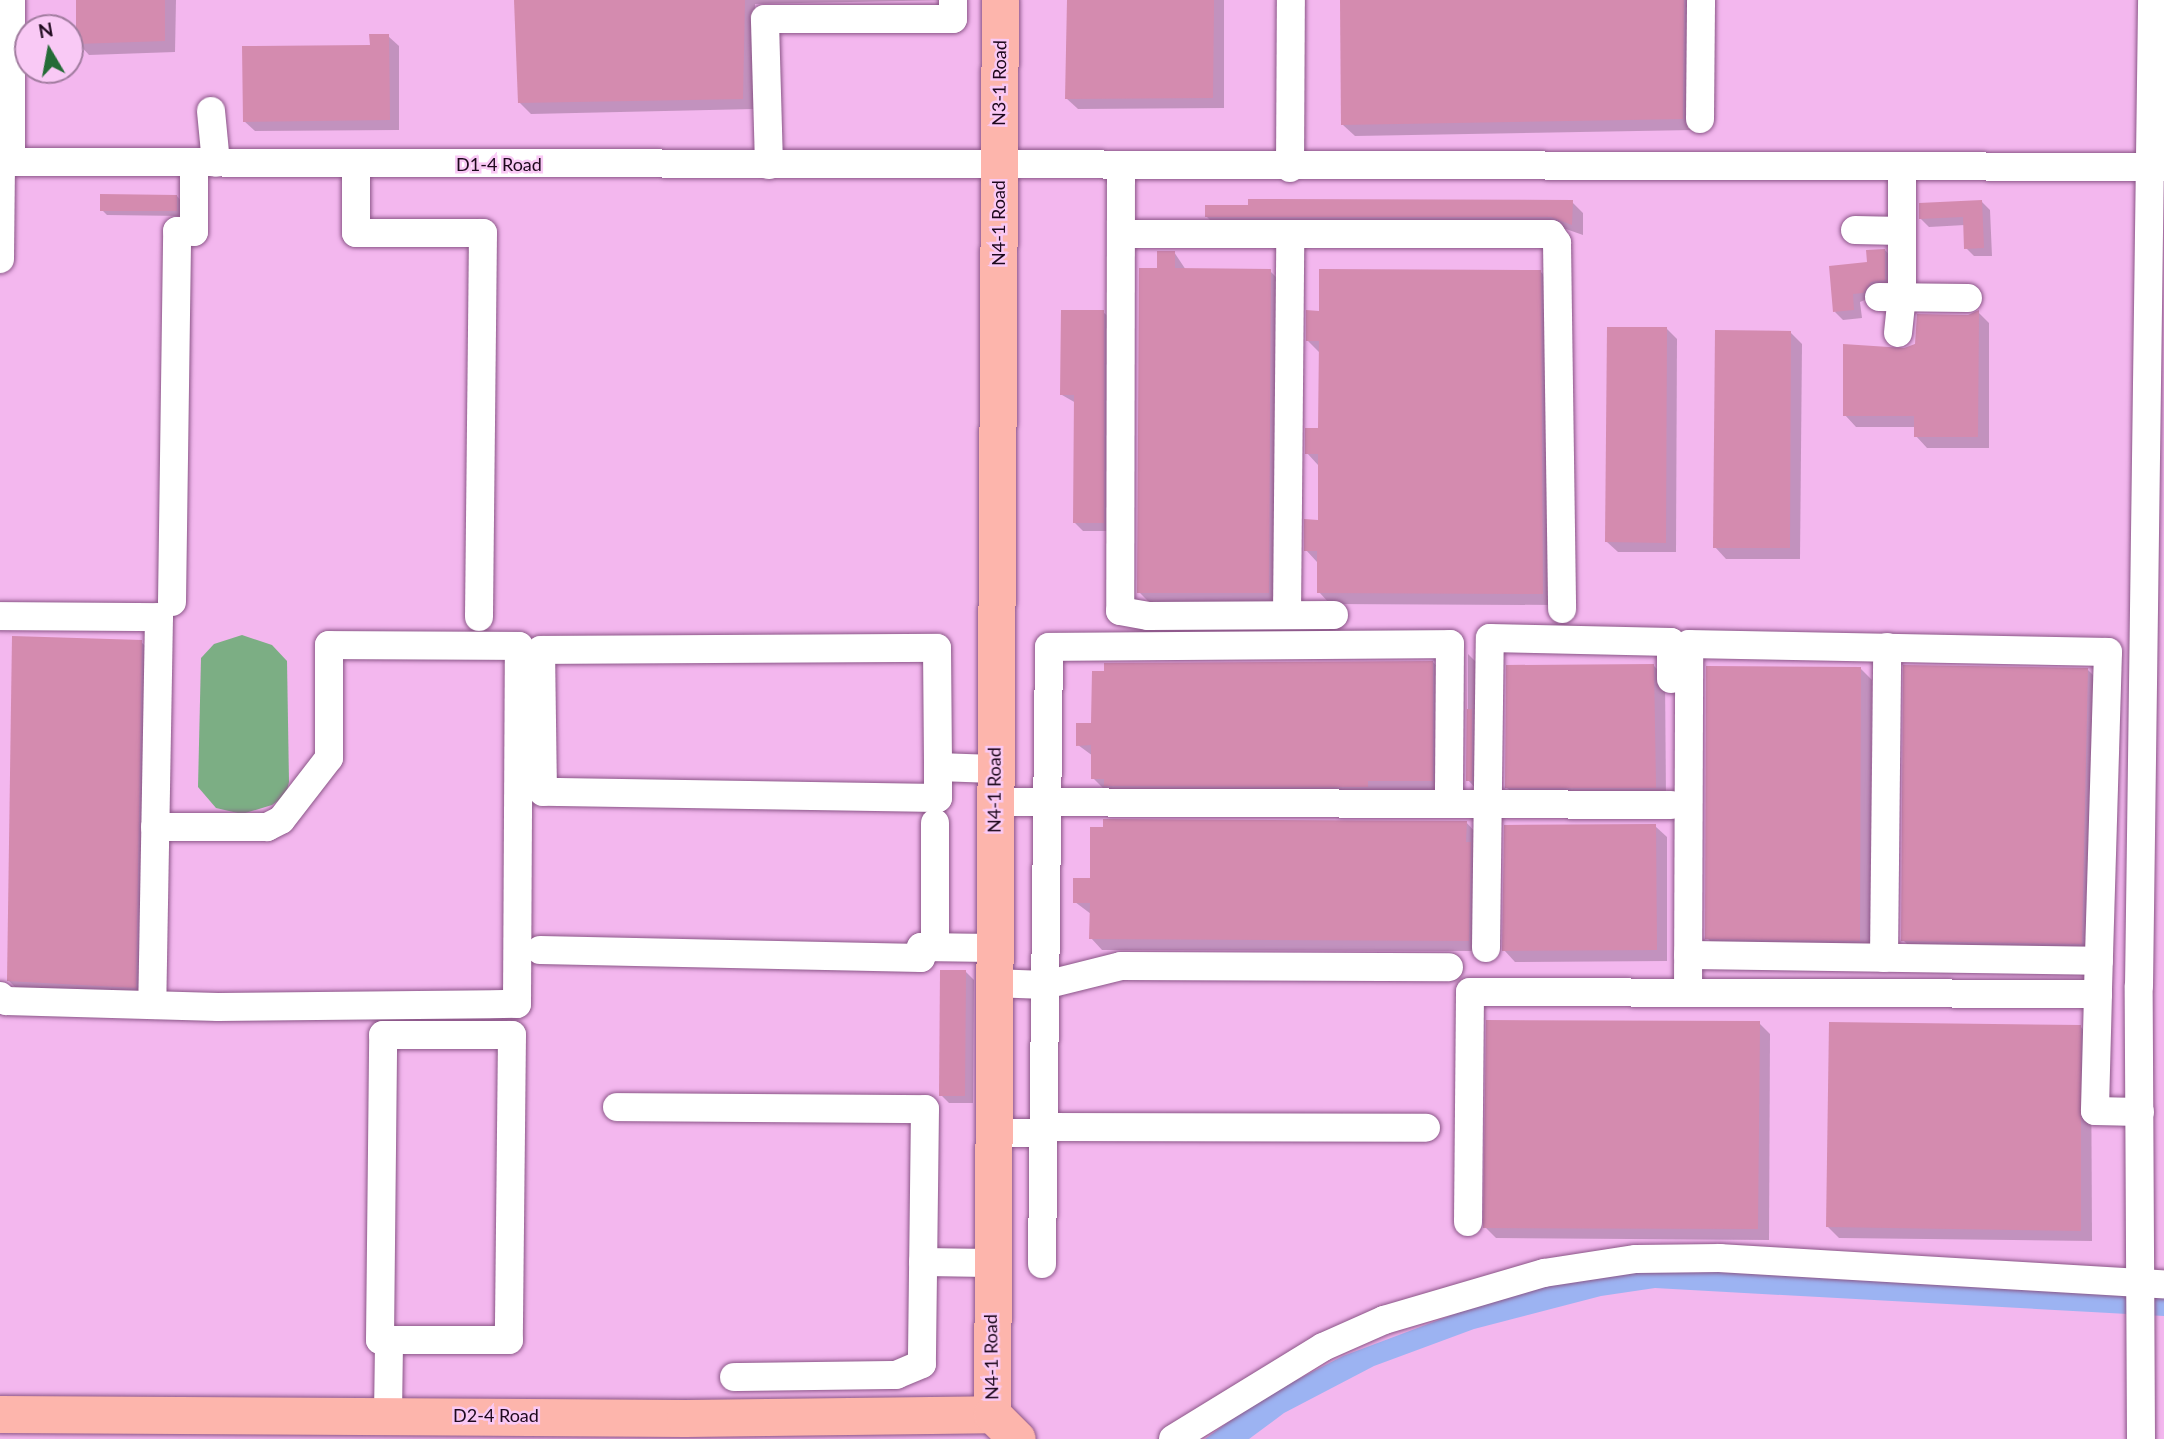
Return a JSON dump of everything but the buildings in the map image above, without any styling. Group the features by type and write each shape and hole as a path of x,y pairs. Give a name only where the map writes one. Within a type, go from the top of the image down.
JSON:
{"main road":[{"name":"N3-1 Road","path":"998,166 1000,0"},
{"name":"N4-1 Road","path":"998,166 989,1263 1004,1427"},
{"name":"D2-4 Road","path":"0,1414 217,1427 388,1415 529,1427 1004,1427"}],"street":[{"path":"0,259 11,0"},
{"path":"769,165 765,19 953,19 953,0"},
{"path":"1290,168 1291,0"},
{"path":"1700,119 1701,0"},
{"path":"2141,1439 2141,1323 2152,1283 2140,1112 2157,168 2152,0"},
{"path":"172,602 177,232 194,232 211,111"},
{"name":"D1-4 Road","path":"4,162 1290,168 2157,168"},
{"path":"356,163 356,233 483,233 479,617"},
{"path":"1121,167 1123,234 1120,611 1148,616 1334,615"},
{"path":"1898,333 1891,297 1902,231 1902,168"},
{"path":"1855,230 1902,231"},
{"path":"1123,234 1550,234 1557,243 1562,609"},
{"path":"1287,615 1290,235"},
{"path":"1891,297 1968,298"},
{"path":"0,616 159,617 152,1005"},
{"path":"1486,948 1490,638 1671,642 1671,806 1680,950 1688,993"},
{"path":"1042,1264 1049,647 1450,644 1449,804"},
{"path":"1680,950 1689,644 2108,652 2095,1111 2140,1112"},
{"path":"0,996 6,1001 152,1005 517,1004 519,646 329,645 329,758 281,820 267,827 155,827"},
{"path":"937,648 938,767 938,797 543,792 541,650 937,648"},
{"path":"1887,648 1896,958 1907,993"},
{"path":"938,767 1047,802 1671,806"},
{"path":"935,823 935,947"},
{"path":"540,950 921,958 921,947 935,947 1045,985 1121,966 1449,967"},
{"path":"1680,950 1800,957 2099,961"},
{"path":"1799,993 1800,957"},
{"path":"2012,960 2013,993"},
{"path":"1468,1222 1470,992 2098,994"},
{"path":"383,1035 512,1035 509,1340 389,1340 380,1340 383,1035"},
{"path":"617,1107 925,1109 923,1359 914,1370 896,1375 734,1377"},
{"path":"990,1133 1044,1130 1426,1128"},
{"path":"1172,1439 1323,1347 1384,1320 1544,1272 1636,1259 1720,1258 2152,1283"},
{"path":"923,1262 989,1263"},
{"path":"388,1415 389,1340"}],"green space":[{"path":"242,635 272,645 287,661 289,782 286,795 272,805 242,814 216,808 198,787 201,658 214,644"}],"water":[{"path":"1651,1268 2164,1298 2164,1316 1655,1288 1601,1296 1474,1329 1374,1366 1284,1413 1249,1439 1205,1439 1260,1399 1343,1356 1460,1312 1560,1281"}]}
